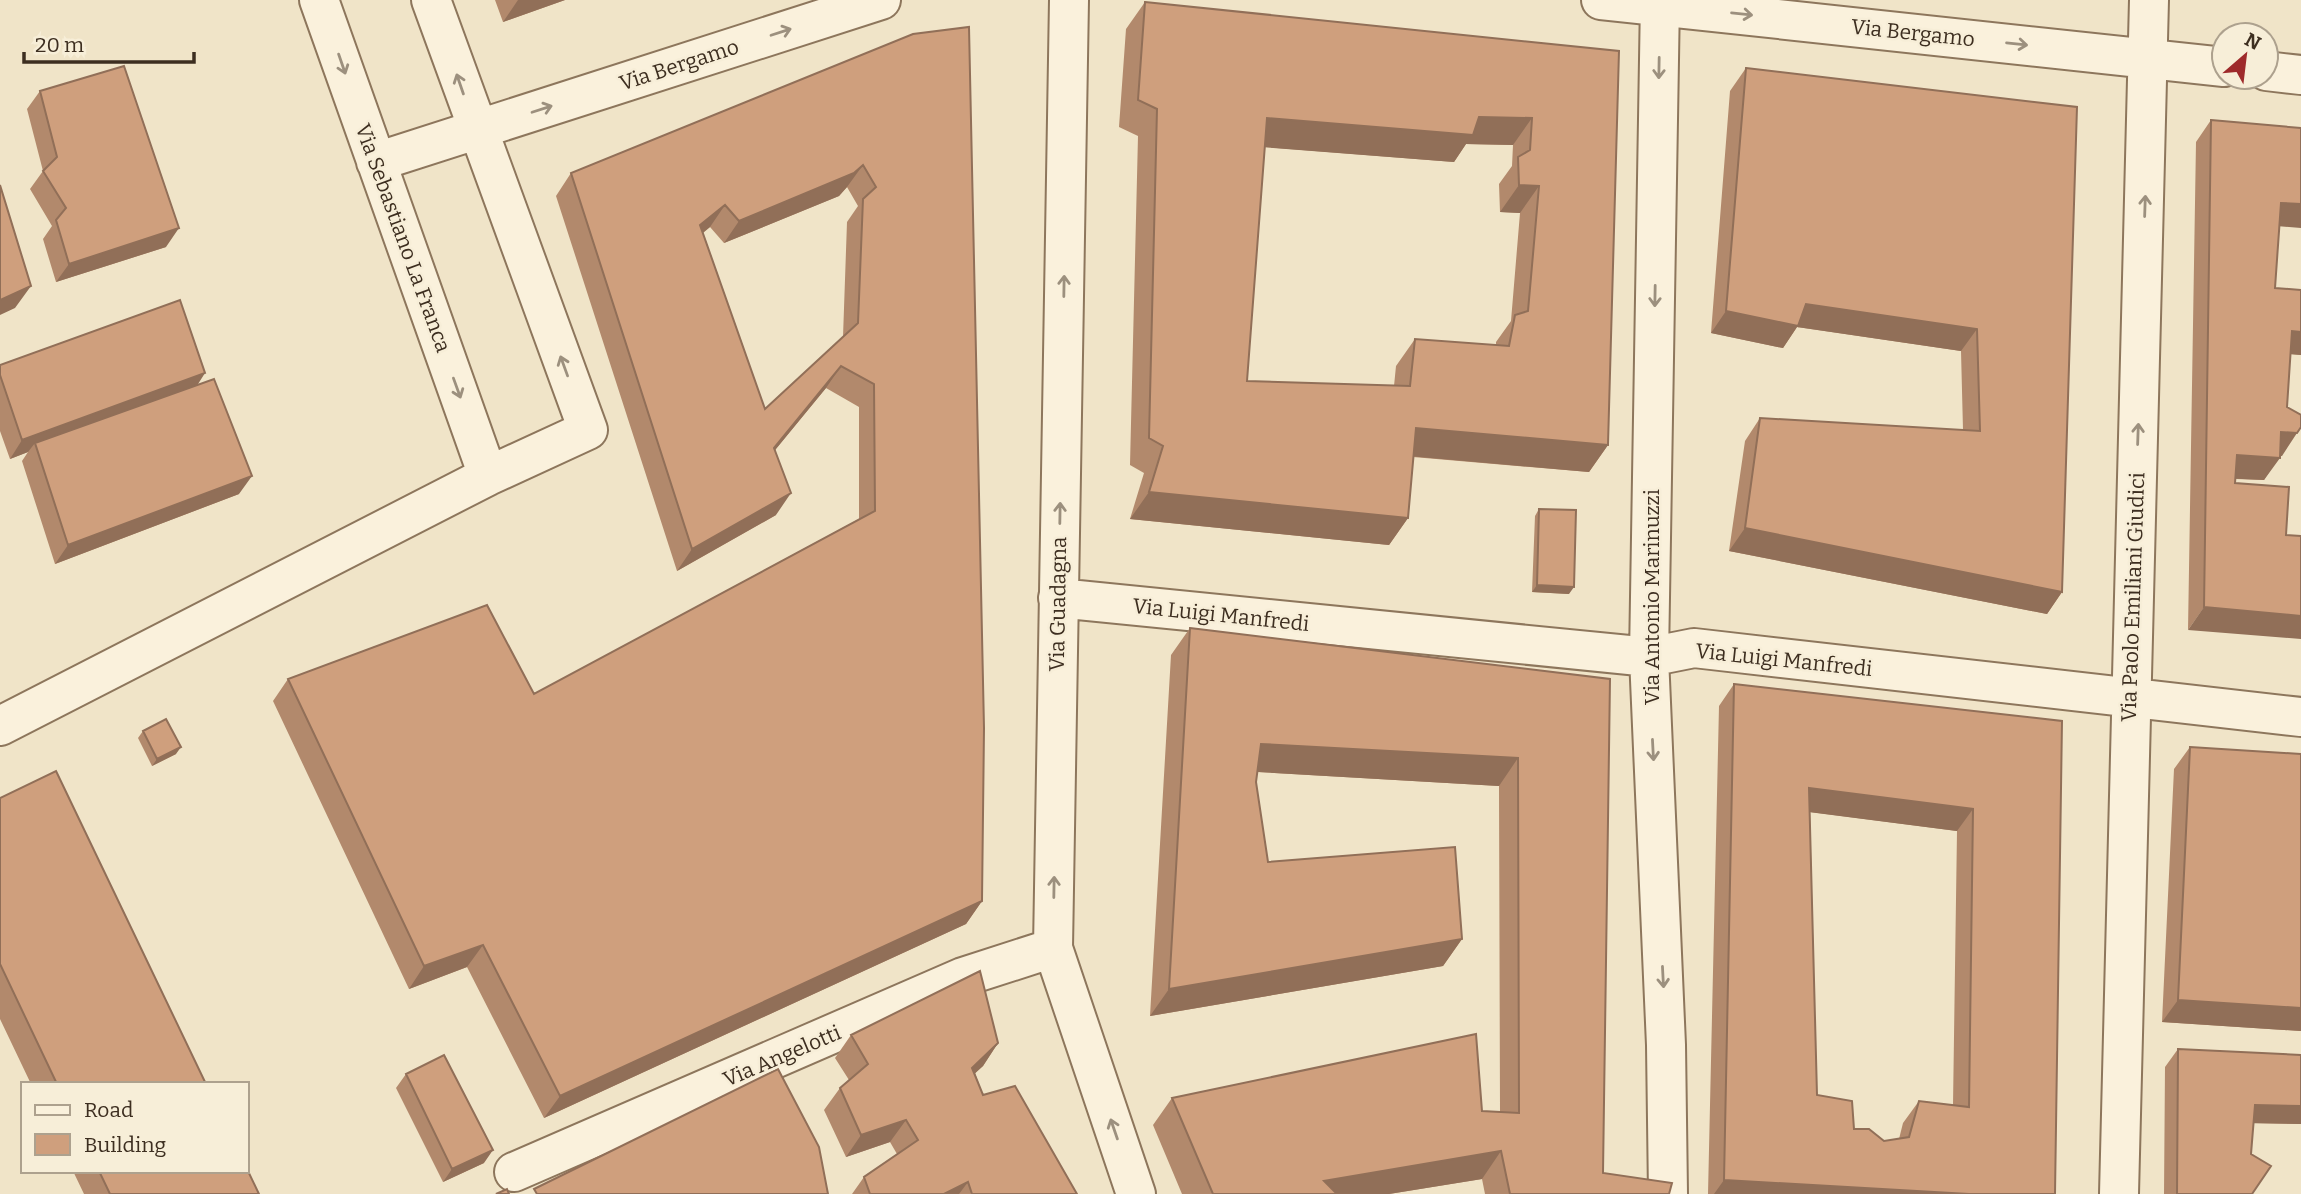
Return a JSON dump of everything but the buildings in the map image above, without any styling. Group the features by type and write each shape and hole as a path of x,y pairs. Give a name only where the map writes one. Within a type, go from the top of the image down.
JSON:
{"street":[{"name":"Via Sebastiano La Franca","path":"319,0 488,476"},
{"path":"0,726 488,476 588,430 430,0"},
{"name":"Via Bergamo","path":"376,162 881,0"},
{"name":"Via Guadagna","path":"1069,0 1053,948 1136,1194"},
{"name":"Via Bergamo","path":"1601,0 1660,3 2210,66"},
{"name":"Via Paolo Emiliani Giudici","path":"2119,1194 2149,0"},
{"name":"Via Antonio Marinuzzi","path":"1660,3 1649,657 1666,1045 1668,1194"},
{"path":"2280,73 2301,75"},
{"name":"Via Luigi Manfredi","path":"1058,598 1649,657 1694,648 2301,717"},
{"name":"Via Angelotti","path":"514,1172 963,977 1053,948"}]}
